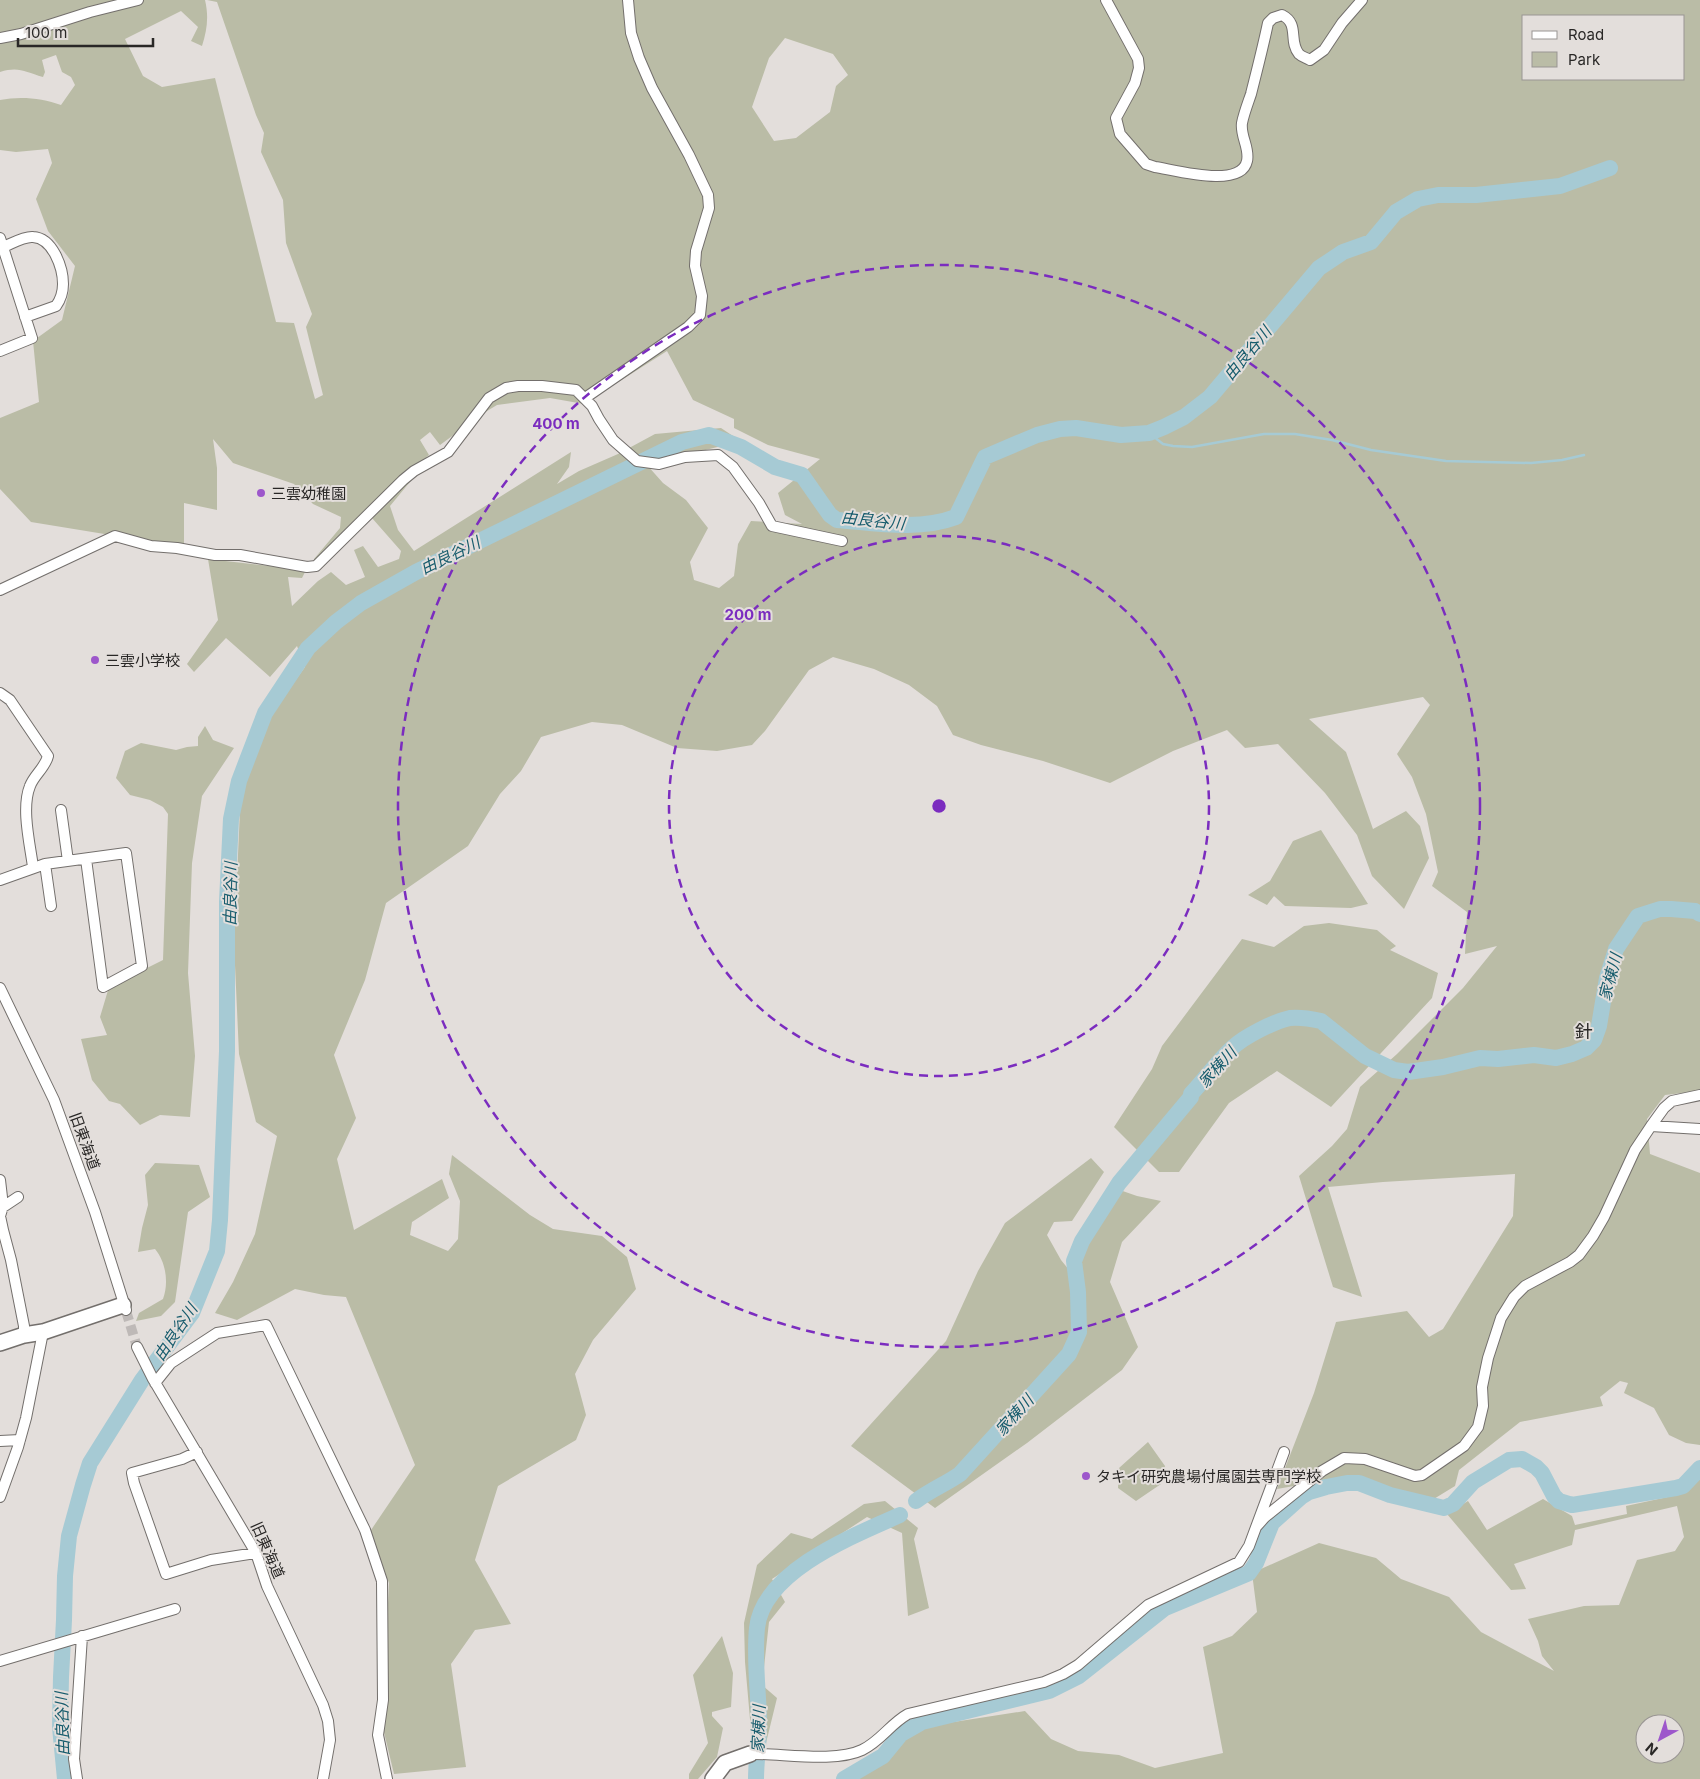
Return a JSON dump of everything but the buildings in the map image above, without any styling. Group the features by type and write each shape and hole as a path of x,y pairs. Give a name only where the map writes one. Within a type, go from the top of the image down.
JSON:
{"street":[{"path":"0,38 21,34 90,12 138,0"},
{"path":"585,398 688,327 700,315 702,296 695,266 696,250 709,208 708,195 689,155 652,88 639,58 631,33 628,0"},
{"path":"1106,0 1138,59 1139,68 1135,83 1116,118 1120,134 1146,164 1201,174 1230,176 1242,170 1247,161 1247,149 1243,141 1242,125 1260,62 1268,23 1273,18 1282,15 1289,19 1292,25 1295,45 1300,54 1310,60 1324,50 1362,0"},
{"path":"0,350 32,338 25,317 1,242 32,236 45,242 52,250 57,259 63,283 62,294 56,306 25,317"},
{"path":"0,590 115,536 152,546 177,548 215,555 240,555 307,567 316,566 403,480 414,471 448,452 494,394 506,388 518,386 542,386 576,390 585,398 613,440 637,461 659,464 685,456 709,454 718,456 733,467 759,503 772,526 842,541"},
{"path":"0,693 10,700 48,756 46,763 30,784 27,798 26,808 33,867"},
{"path":"60,810 68,861"},
{"path":"0,880 45,864 126,853 142,966 103,987 86,859"},
{"path":"45,864 51,906"},
{"name":"旧東海道","path":"0,988 54,1100 95,1212 124,1308"},
{"path":"1257,1526 1265,1517 1322,1471 1344,1458 1365,1459 1415,1476 1422,1475 1464,1446 1478,1427 1483,1406 1482,1388 1488,1358 1501,1318 1514,1297 1525,1286 1570,1262 1579,1255 1601,1223 1635,1150 1664,1108 1672,1101 1700,1095"},
{"path":"1651,1126 1700,1129"},
{"path":"0,1180 2,1207 0,1216 11,1260 24,1326 24,1335"},
{"path":"2,1207 18,1197"},
{"path":"1,1341 43,1332 124,1308"},
{"path":"154,1381 171,1363 217,1334 266,1325 365,1530 382,1581 383,1700 378,1736 387,1779"},
{"path":"0,1497 26,1418 43,1332"},
{"name":"旧東海道","path":"137,1347 154,1381 256,1553 271,1595 324,1705 330,1740 323,1779"},
{"path":"0,1441 20,1440"},
{"path":"197,1452 182,1459 132,1473 166,1574 211,1560 256,1553"},
{"path":"713,1779 724,1763 756,1754 845,1756 859,1752 879,1740 900,1718 908,1714 1044,1682 1064,1674 1088,1658 1148,1605 1239,1562 1249,1546 1284,1452"},
{"path":"0,1661 175,1609"},
{"path":"77,1779 74,1759 80,1637"}],"green space":[{"path":"0,0 205,0 207,23 202,46 191,41 198,27 181,11 125,39 143,76 162,87 215,78 276,322 294,323 315,399 323,395 306,327 312,314 286,243 283,200 261,152 264,133 217,2 207,0 1700,0 1700,1091 1665,1095 1647,1119 1650,1154 1700,1173 1700,1445 1686,1443 1669,1435 1654,1408 1624,1393 1628,1383 1620,1381 1600,1397 1603,1406 1520,1422 1459,1470 1455,1486 1424,1505 1339,1478 1277,1489 1314,1393 1336,1322 1407,1311 1429,1337 1443,1329 1513,1216 1515,1174 1328,1187 1362,1297 1333,1287 1299,1176 1332,1146 1347,1129 1360,1087 1397,1054 1463,988 1497,946 1465,954 1467,912 1432,886 1438,872 1426,814 1412,777 1397,754 1430,705 1423,697 1309,719 1346,752 1373,829 1406,811 1420,826 1429,858 1404,909 1372,876 1357,835 1325,793 1278,744 1245,748 1227,730 1173,751 1110,783 953,735 937,706 909,685 874,669 833,657 809,670 765,731 752,745 717,751 677,748 622,725 592,722 541,737 521,771 500,794 468,846 386,903 365,980 334,1055 356,1118 337,1159 354,1230 442,1179 449,1198 412,1222 410,1235 448,1251 458,1239 460,1201 449,1174 452,1155 530,1215 553,1229 602,1236 627,1257 636,1289 593,1340 575,1374 586,1415 576,1440 498,1486 475,1560 511,1624 475,1630 451,1664 466,1767 394,1774 382,1724 389,1583 369,1533 415,1465 346,1297 295,1289 237,1320 215,1313 233,1282 255,1234 277,1136 256,1122 239,1054 234,943 241,788 271,714 305,667 297,646 270,677 226,638 194,672 187,664 218,620 208,559 306,570 302,578 288,577 292,606 318,581 331,572 346,585 365,577 354,550 363,546 378,567 399,559 401,551 372,518 419,471 390,506 398,530 414,551 571,452 569,467 557,484 579,471 618,454 655,434 721,428 733,436 725,445 647,465 663,483 686,500 708,528 690,562 694,580 719,588 734,576 738,544 751,521 802,524 785,515 778,493 820,459 768,445 734,428 734,419 693,400 667,351 584,404 550,398 497,405 440,445 430,432 420,440 429,455 412,469 314,565 314,559 340,528 341,517 313,504 294,484 233,463 213,439 217,468 217,510 184,503 184,547 31,522 0,489 0,418 39,402 33,341 62,320 75,266 48,231 36,199 52,163 48,149 16,152 0,150 0,100 31,98 61,105 75,85 71,77 62,72 56,55 42,60 45,72 43,77 17,70 0,72","holes":["785,38 833,54 848,75 836,86 830,112 796,138 774,141 752,107 769,58"]},
{"path":"205,726 213,740 234,748 202,796 192,863 188,973 195,1056 190,1117 160,1115 140,1125 120,1104 109,1101 92,1080 81,1039 107,1035 100,1017 109,987 163,960 168,814 163,807 150,800 130,795 116,778 125,751 141,743 176,750 198,746 198,737"},
{"path":"1321,830 1368,904 1351,908 1285,906 1274,896 1267,905 1248,895 1270,881 1293,841"},
{"path":"1329,923 1377,930 1396,946 1390,950 1438,973 1432,998 1331,1107 1277,1071 1229,1103 1179,1172 1159,1172 1114,1127 1152,1069 1162,1046 1242,939 1274,947 1304,926"},
{"path":"1091,1158 1104,1172 1072,1221 1054,1222 1047,1235 1061,1260 1074,1276 1091,1231 1114,1188 1137,1196 1161,1201 1122,1242 1110,1282 1138,1347 1122,1370 1027,1443 935,1508 851,1446 946,1341 978,1271 1005,1223"},
{"path":"155,1163 199,1165 210,1197 188,1212 175,1302 161,1316 136,1321 139,1313 163,1299 166,1286 164,1266 155,1249 138,1252 148,1205 145,1175"},
{"path":"1148,1442 1165,1466 1161,1484 1136,1501 1118,1488 1119,1468"},
{"path":"1700,1474 1700,1779 845,1779 915,1728 1025,1711 1051,1739 1078,1751 1119,1755 1155,1768 1223,1753 1203,1647 1232,1636 1257,1612 1252,1573 1319,1543 1376,1558 1401,1579 1449,1597 1481,1632 1554,1671 1542,1656 1538,1641 1528,1619 1584,1606 1619,1605 1637,1560 1675,1551 1684,1537 1677,1506 1575,1530 1572,1545 1514,1564 1526,1589 1511,1590 1447,1514 1468,1501 1487,1530 1543,1499 1572,1516 1575,1525 1627,1514 1626,1506 1677,1495"},
{"path":"885,1501 918,1528 914,1539 929,1608 908,1616 902,1533 867,1517 772,1579 785,1602 769,1622 762,1685 777,1698 766,1743 752,1742 745,1662 744,1623 757,1565 791,1533 812,1539 864,1504"},
{"path":"722,1636 733,1673 731,1707 712,1712 712,1716 723,1728 717,1757 698,1779 689,1779 689,1774 708,1743 693,1675"}],"waterway":[{"name":"由良谷川","path":"65,1779 60,1727 65,1576 69,1536 90,1463 142,1380 192,1313 217,1251 227,1051 227,902 231,819 239,781 265,713 308,648 336,622 361,603 416,572 682,442 709,435 741,447 775,467 802,475 830,515 837,520 912,525 927,524 956,517 985,457 1037,435 1060,429 1076,428 1121,435 1149,433 1184,417 1210,397 1319,268 1343,252 1371,242 1396,212 1418,199 1438,195 1476,195 1560,186 1610,168"},
{"path":"1149,433 1163,444 1192,447 1264,434 1295,434 1332,440 1371,450 1446,461 1531,463 1562,460 1584,455"},
{"name":"家棟川","path":"916,1501 960,1474 1069,1354 1079,1332 1078,1292 1074,1261 1082,1241 1119,1183 1191,1097 1191,1094 1221,1059 1238,1043 1268,1026 1290,1018 1298,1018 1321,1021 1365,1056 1394,1070 1408,1072 1443,1067 1480,1058 1498,1059 1534,1055 1556,1058 1572,1054 1586,1048 1594,1040 1599,1026 1607,978 1616,949 1638,916 1660,909 1695,911 1700,914"},
{"path":"844,1779 883,1756 901,1734 922,1722 1049,1691 1079,1676 1165,1608 1249,1573 1256,1563 1272,1523 1309,1492 1347,1483 1359,1483 1390,1495 1444,1508 1453,1504 1473,1482 1509,1460 1522,1459 1542,1473 1554,1496 1559,1501 1572,1505 1683,1486 1700,1468"},
{"name":"家棟川","path":"756,1779 759,1726 756,1639 763,1608 776,1589 793,1572 837,1545 900,1515"}],"tunnel":[{"path":"126,1311 137,1347"}],"place":[{"name":"三雲幼稚園","path":"261,493"},
{"name":"三雲小学校","path":"95,660"},
{"name":"タキイ研究農場付属園芸専門学校","path":"1086,1476"}],"district":[{"name":"針","path":"1584,1031"}]}
